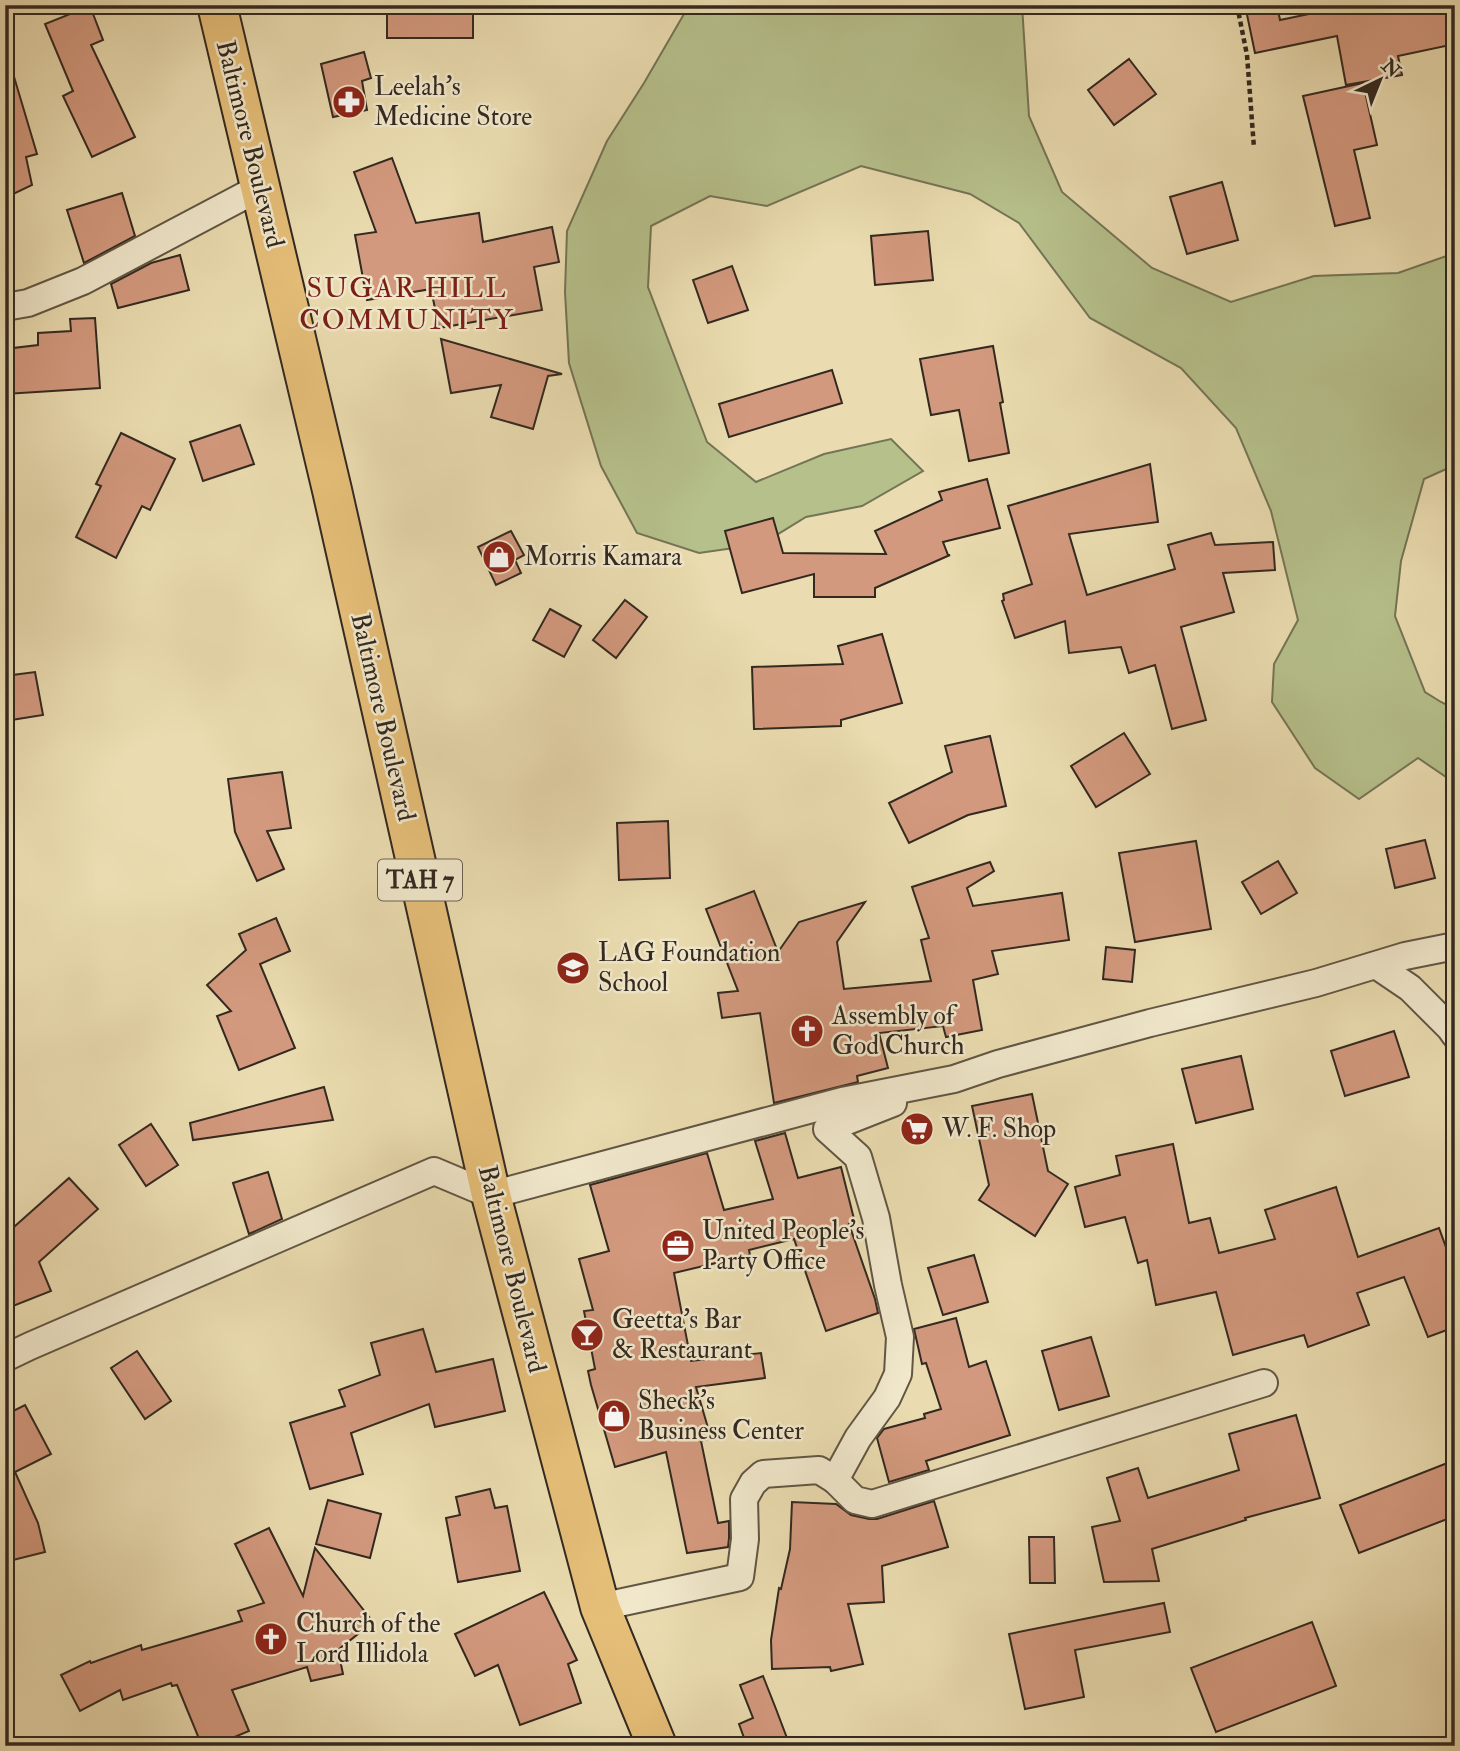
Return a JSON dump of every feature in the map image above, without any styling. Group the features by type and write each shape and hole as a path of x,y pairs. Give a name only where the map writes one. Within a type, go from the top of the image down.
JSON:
{"highway":[{"name":"Baltimore Boulevard","path":"217,5 332,490 491,1195 600,1607 657,1746"}],"street":[{"path":"5,307 28,303 83,281 261,187"},
{"path":"1455,947 1379,967 1410,988 1455,1035"},
{"path":"835,1480 858,1438 887,1398 898,1374 900,1337 876,1218 858,1157 827,1129 998,1064 1316,983 1405,956 1455,947"},
{"path":"5,1358 434,1171 491,1195 842,1101 954,1079"},
{"path":"600,1607 740,1577 745,1539 744,1499 752,1483 763,1474 819,1470 835,1480 855,1500 872,1504 1264,1383"}],"path":[{"path":"1237,5 1247,55 1254,148"}],"green space":[{"path":"683,5 1022,5 1029,116 1062,192 1152,268 1231,302 1314,276 1398,273 1455,253 1455,465 1424,479 1401,561 1395,616 1425,692 1455,709 1455,783 1418,758 1359,799 1315,768 1272,702 1274,664 1298,620 1271,511 1236,428 1181,368 1090,318 1019,223 970,194 861,166 767,206 710,196 651,226 648,287 707,442 756,482 824,454 891,439 923,471 862,506 806,517 762,544 699,553 637,533 601,466 569,363 565,292 567,231 607,141 684,14"}],"building":[{"path":"387,5 473,5 473,38 387,38"},
{"path":"1245,5 1277,5 1280,20 1333,9 1332,5 1455,5 1455,44 1398,56 1402,75 1346,85 1337,36 1255,53"},
{"path":"90,6 103,40 91,45 135,137 92,157 63,96 73,91 45,24"},
{"path":"364,52 371,78 362,81 367,110 333,117 321,64"},
{"path":"1129,59 1156,94 1114,125 1088,90"},
{"path":"12,70 37,154 26,157 32,185 5,198 5,71"},
{"path":"1363,83 1377,145 1354,150 1370,218 1335,226 1303,96"},
{"path":"392,158 416,223 479,213 483,242 552,227 559,262 534,267 542,310 439,328 431,289 367,300 355,235 376,232 354,172"},
{"path":"1222,182 1238,240 1187,254 1170,197"},
{"path":"122,193 135,236 84,263 67,210"},
{"path":"928,231 933,280 875,285 871,236"},
{"path":"180,255 189,290 118,308 111,284 151,263"},
{"path":"732,266 748,310 708,323 693,280"},
{"path":"95,318 100,388 5,394 5,349 38,345 38,333 71,331 70,319"},
{"path":"441,339 562,374 548,376 533,429 491,417 501,385 451,393"},
{"path":"993,346 1009,453 969,461 959,410 931,415 920,359"},
{"path":"832,370 842,403 729,437 719,404"},
{"path":"240,425 254,464 203,481 190,442"},
{"path":"121,433 175,459 150,510 142,506 116,558 76,537 101,486 96,484"},
{"path":"1150,464 1158,522 1069,534 1087,595 1175,569 1168,545 1211,533 1215,545 1273,542 1275,570 1223,573 1234,612 1181,627 1206,720 1172,729 1155,665 1129,673 1121,647 1069,653 1065,621 1015,638 1002,601 1003,594 1032,584 1008,506"},
{"path":"987,479 1000,528 943,542 950,555 875,588 875,597 814,597 814,574 742,593 725,531 773,518 783,553 886,554 875,531 942,500 939,492"},
{"path":"511,531 524,555 515,560 521,573 496,585 478,547"},
{"path":"625,600 647,617 616,658 593,640"},
{"path":"550,609 581,626 564,657 533,640"},
{"path":"882,634 902,703 841,720 841,726 754,729 752,667 843,664 838,646"},
{"path":"35,672 43,715 5,721 5,676"},
{"path":"1124,733 1150,774 1096,807 1071,766"},
{"path":"990,736 1006,806 968,815 909,843 889,803 952,772 945,746"},
{"path":"282,772 291,828 267,831 284,869 257,881 235,832 228,779"},
{"path":"668,821 670,878 619,880 617,823"},
{"path":"1425,840 1435,878 1395,888 1386,849"},
{"path":"1196,841 1211,929 1135,942 1119,853"},
{"path":"1278,861 1297,893 1261,914 1242,882"},
{"path":"990,862 994,871 967,888 973,906 1062,893 1069,940 992,951 998,974 973,980 982,1030 946,1037 943,1026 879,1033 888,1068 857,1076 858,1082 774,1103 760,1013 722,1018 718,993 738,991 706,909 754,891 778,952 799,922 865,902 837,942 844,989 931,981 921,940 929,938 912,887"},
{"path":"276,918 290,951 260,964 295,1048 239,1070 217,1016 231,1011 207,985 246,950 239,934"},
{"path":"1106,947 1135,950 1132,982 1103,979"},
{"path":"1394,1031 1409,1077 1345,1096 1331,1051"},
{"path":"1241,1056 1253,1109 1196,1123 1182,1069"},
{"path":"324,1087 333,1120 193,1140 190,1123"},
{"path":"1032,1094 1048,1171 1068,1184 1035,1236 979,1200 989,1185 972,1106"},
{"path":"151,1124 178,1165 146,1186 119,1145"},
{"path":"785,1133 798,1178 841,1167 855,1223 849,1224 878,1313 826,1331 794,1239 749,1250 750,1255 674,1273 691,1361 761,1353 765,1378 696,1387 711,1438 701,1441 718,1523 729,1521 729,1538 728,1547 687,1553 666,1452 615,1467 591,1385 588,1371 595,1369 584,1311 593,1310 579,1259 609,1251 590,1185 707,1153 724,1210 773,1199 755,1141"},
{"path":"1173,1144 1189,1223 1210,1218 1219,1253 1275,1239 1265,1210 1336,1187 1358,1257 1439,1228 1455,1272 1455,1327 1428,1337 1404,1277 1357,1293 1369,1325 1308,1347 1304,1335 1233,1355 1216,1292 1156,1305 1147,1260 1138,1263 1125,1217 1085,1227 1075,1187 1120,1175 1116,1156"},
{"path":"268,1172 282,1219 249,1234 233,1183"},
{"path":"69,1178 98,1209 39,1262 51,1291 13,1306 5,1284 5,1235"},
{"path":"974,1255 988,1302 943,1315 928,1268"},
{"path":"956,1318 969,1367 986,1361 1010,1435 926,1461 929,1470 889,1482 877,1438 884,1429 925,1418 924,1414 941,1409 926,1363 922,1364 914,1329"},
{"path":"423,1329 436,1372 493,1359 505,1411 435,1427 429,1404 351,1433 363,1474 310,1489 290,1423 345,1406 339,1390 380,1375 371,1343"},
{"path":"1091,1337 1109,1396 1059,1410 1042,1351"},
{"path":"137,1351 171,1401 145,1419 111,1368"},
{"path":"25,1405 51,1454 15,1472 38,1523 45,1552 5,1562 5,1415"},
{"path":"1296,1415 1320,1498 1245,1518 1246,1520 1152,1549 1159,1581 1104,1582 1092,1527 1120,1521 1107,1478 1138,1468 1148,1498 1239,1470 1229,1434"},
{"path":"1455,1460 1455,1516 1359,1553 1340,1505"},
{"path":"490,1489 495,1508 507,1506 520,1571 458,1582 446,1518 460,1515 456,1497"},
{"path":"328,1500 381,1514 370,1558 316,1544"},
{"path":"934,1501 948,1547 882,1566 884,1602 848,1604 863,1664 831,1671 830,1667 772,1669 771,1640 779,1588 781,1589 790,1549 792,1502 836,1504 851,1515 877,1519"},
{"path":"269,1528 303,1596 315,1548 373,1622 338,1650 343,1674 311,1681 307,1667 232,1690 249,1731 213,1746 202,1746 177,1685 172,1686 171,1683 123,1700 120,1690 80,1711 61,1675 90,1661 91,1663 141,1645 142,1650 242,1621 238,1611 264,1603 235,1544"},
{"path":"1029,1537 1054,1537 1055,1583 1030,1583"},
{"path":"544,1592 577,1660 568,1664 581,1703 520,1725 498,1665 475,1676 455,1634"},
{"path":"1164,1603 1170,1632 1075,1650 1084,1697 1025,1709 1009,1634"},
{"path":"1312,1622 1336,1686 1216,1732 1191,1668"},
{"path":"763,1676 790,1746 747,1746 739,1724 753,1718 740,1685"}],"place":[{"name":"Leelah's Medicine Store","path":"349,102"},
{"name":"Morris Kamara","path":"499,557"},
{"name":"LAG Foundation School","path":"573,968"},
{"name":"Assembly of God Church","path":"807,1031"},
{"name":"W. F. Shop","path":"917,1129"},
{"name":"United People's Party Office","path":"678,1246"},
{"name":"Geetta's Bar & Restaurant","path":"587,1335"},
{"name":"Sheck's Business Center","path":"614,1416"},
{"name":"Church of the Lord Illidola","path":"271,1639"}],"district":[{"name":"SUGAR HILL COMMUNITY","path":"407,304"}]}
